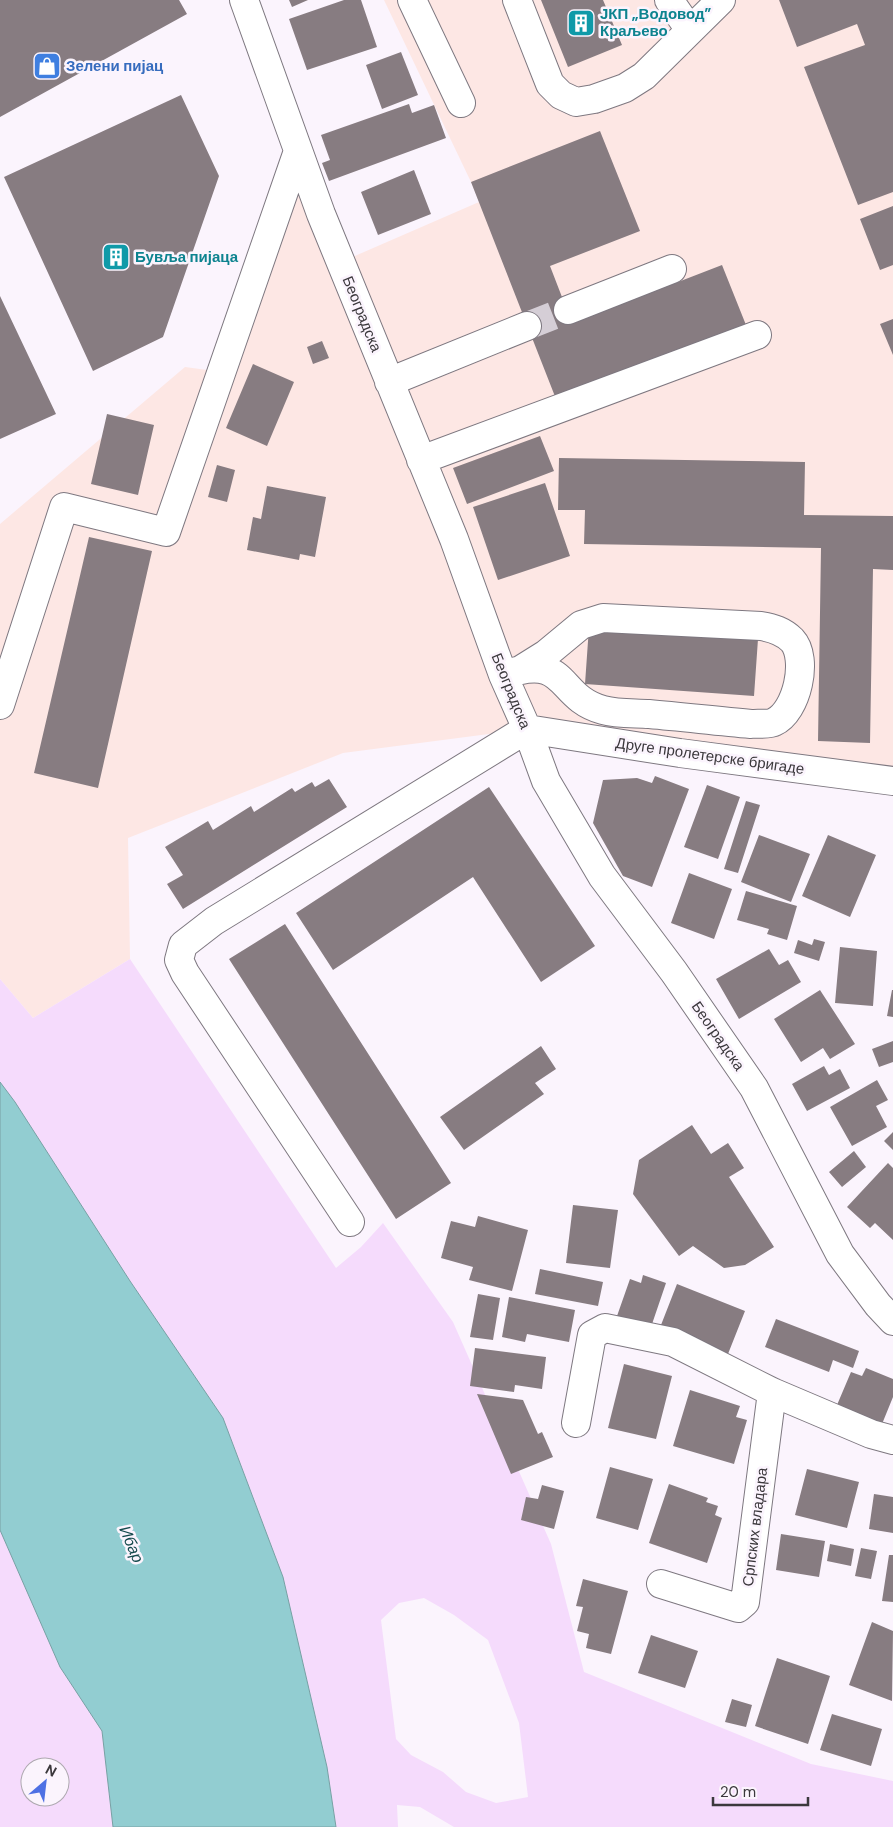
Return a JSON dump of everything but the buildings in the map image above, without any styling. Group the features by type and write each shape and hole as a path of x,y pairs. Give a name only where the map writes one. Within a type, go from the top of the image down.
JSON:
{"street":[{"name":"Београдска","path":"244,0 321,214 454,539 513,672 526,729 546,781 602,876 674,972 754,1088 840,1254 878,1305 893,1321"},
{"path":"412,0 461,103"},
{"path":"517,0 550,84 560,95 576,102 594,99 624,88 644,76 721,0"},
{"path":"669,0 690,30"},
{"path":"0,705 64,506 166,532 298,151"},
{"path":"568,310 672,269"},
{"path":"389,382 528,326"},
{"path":"421,460 757,335"},
{"path":"603,618 761,626 778,629 793,641 800,656 797,691 789,710 774,722 751,724 603,710 580,699 557,675 542,668 513,672 546,654 581,625 603,618"},
{"path":"350,1222 185,973 179,960 183,945 214,920 526,729"},
{"name":"Друге пролетерске бригаде","path":"526,729 680,753 893,780"},
{"path":"576,1423 592,1335 605,1328 673,1342 772,1392 871,1434 893,1440"},
{"name":"Српских владара","path":"661,1584 738,1608 745,1602 772,1392"}],"shaded area":[{"path":"384,0 893,0 893,781 527,729 343,753 128,838 130,959 33,1018 0,979 0,524 185,367 222,372 298,151 341,262 479,202"},
{"path":"130,959 336,1268 361,1247 383,1223 453,1322 551,1544 584,1672 811,1764 893,1781 893,1827 454,1827 420,1807 397,1805 398,1827 336,1827 327,1767 283,1577 223,1418 130,1281 15,1102 0,1082 0,979 33,1018","holes":["424,1598 454,1615 488,1640 519,1723 528,1797 496,1803 466,1792 443,1772 411,1755 396,1739 381,1620 399,1603"]},
{"path":"0,1530 60,1667 102,1731 113,1827 0,1827"}],"water":[{"name":"Ибар","path":"0,1082 15,1102 130,1281 223,1418 283,1577 327,1767 336,1827 113,1827 102,1731 60,1667 0,1530"}],"tunnel":[{"path":"527,326 568,310"}],"place":[{"name":"ЈКП „Водовод” Краљево","path":"581,23"},
{"name":"Зелени пијац","path":"47,66"},
{"name":"Бувља пијаца","path":"116,257"}]}
